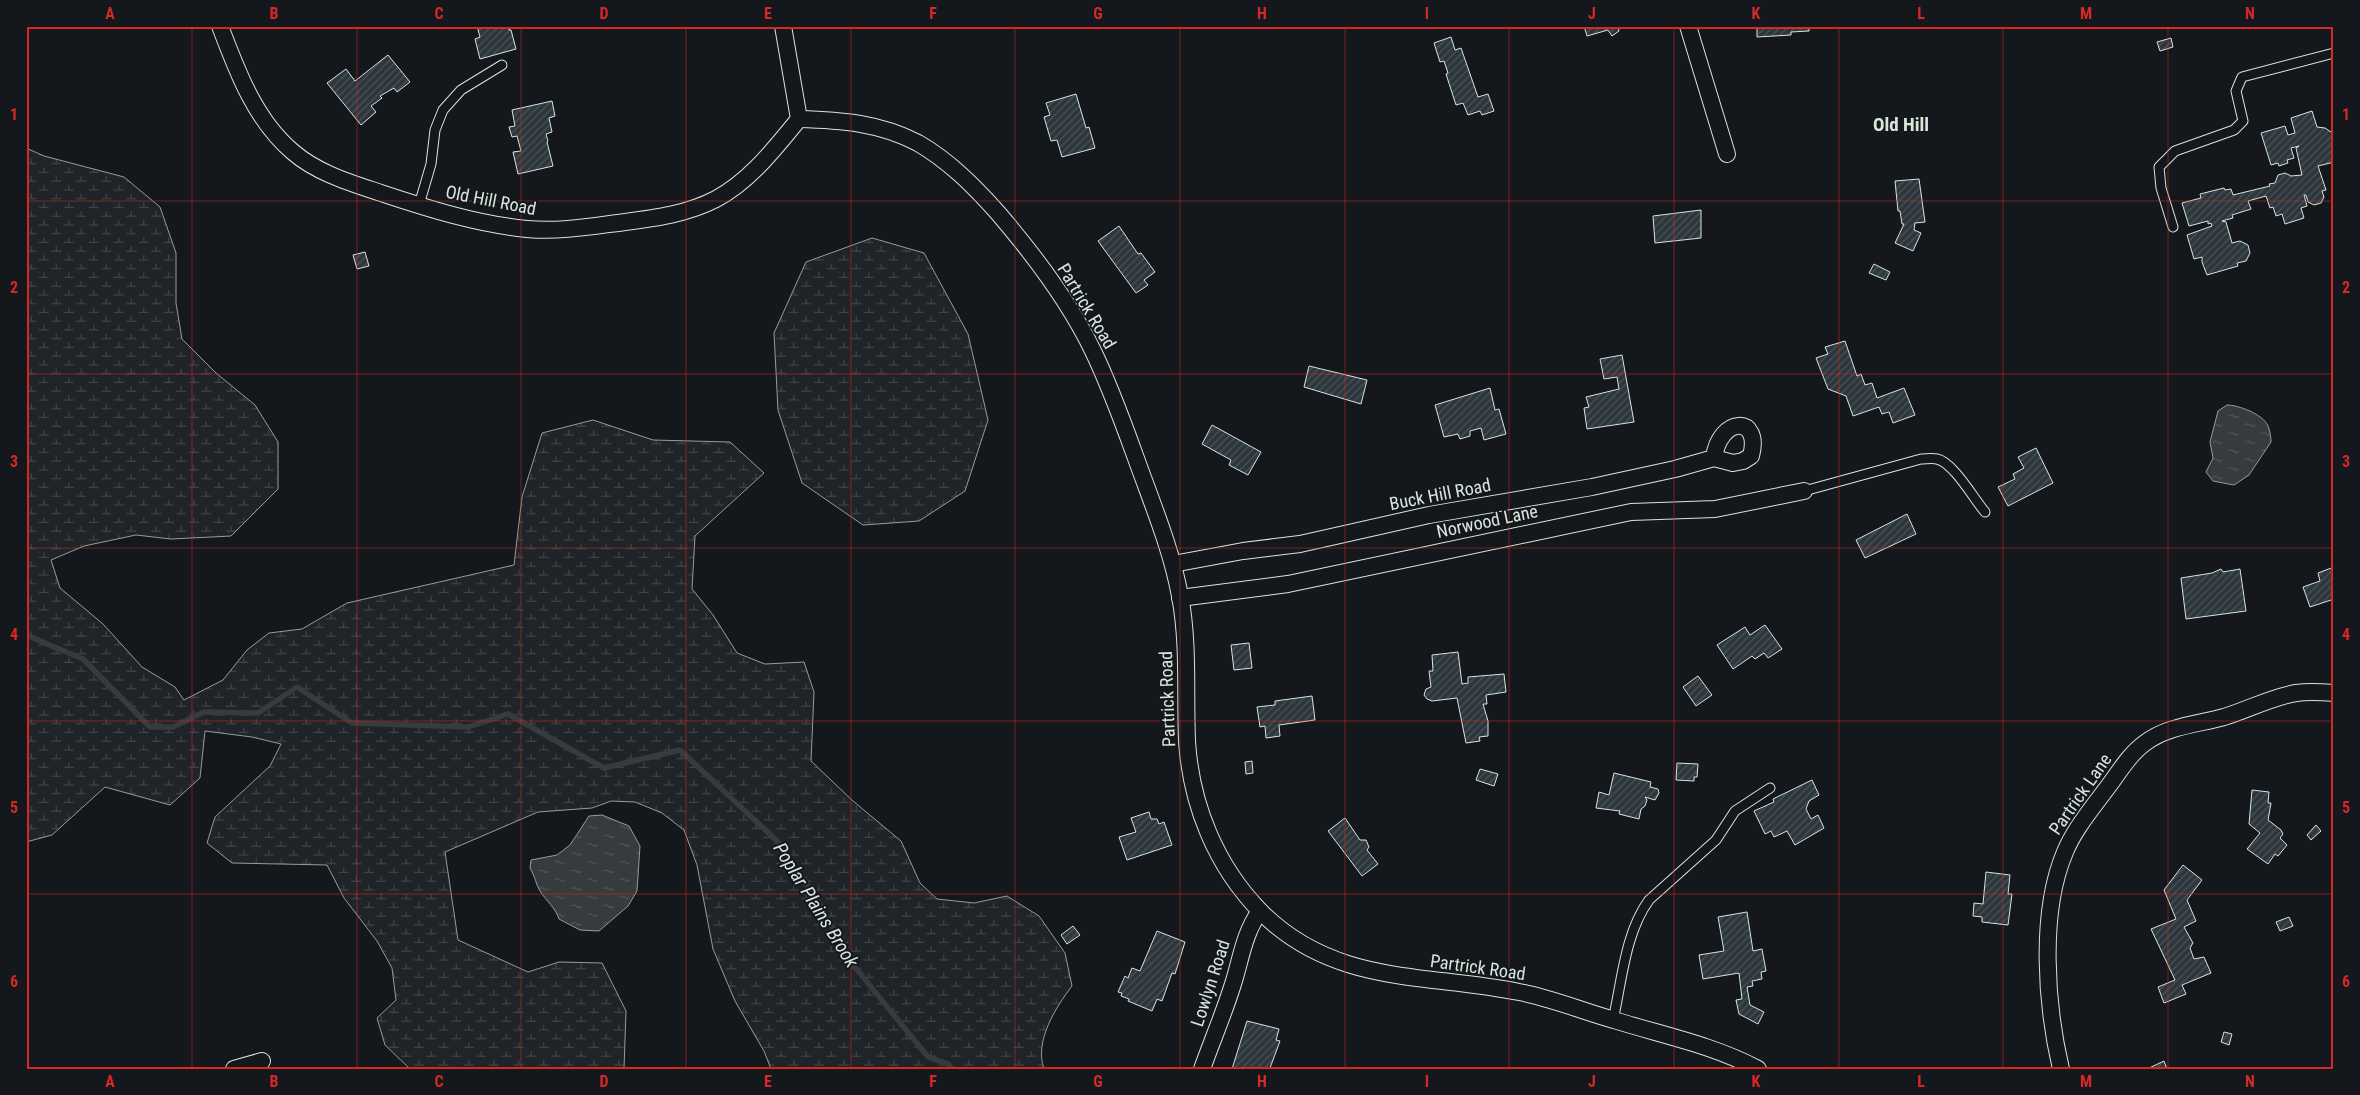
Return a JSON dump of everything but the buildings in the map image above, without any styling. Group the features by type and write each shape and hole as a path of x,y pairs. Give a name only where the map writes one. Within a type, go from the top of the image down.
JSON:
{"street":[{"name":"Old Hill Road","path":"220,26 255,106 273,132 292,152 309,164 334,175 419,205 488,223 528,229 566,229 668,216 694,209 730,191 764,160 799,119"},
{"path":"783,26 799,119"},
{"path":"1688,26 1727,154"},
{"name":"Partrick Road","path":"799,119 864,123 886,129 918,143 936,154 964,177 1012,229 1060,294 1092,349 1117,405 1173,564 1180,598 1186,648 1187,744 1196,799 1218,855 1237,884 1260,911 1280,929 1308,947 1352,966 1404,978 1519,992 1714,1050 1758,1069"},
{"name":"Buck Hill Road","path":"1173,564 1243,551 1300,544 1429,515 1602,485 1675,469 1714,458"},
{"name":"Norwood Lane","path":"1180,598 1288,584 1631,512 1715,509 1804,491"},
{"name":"Partrick Lane","path":"2061,1069 2054,1043 2048,977 2050,924 2057,871 2065,850 2079,827 2132,755 2145,742 2161,734 2223,717 2296,693 2334,692"},
{"name":"Lowlyn Road","path":"1202,1069 1233,984 1251,923 1260,911"},
{"path":"234,1069 262,1061"}],"lane":[{"path":"2173,227 2161,188 2159,167 2175,151 2234,130 2242,121 2236,91 2242,77 2334,53"},
{"path":"419,205 431,164 435,130 444,110 461,90 502,65"},
{"path":"1804,491 1921,459 1937,458 1953,468 1971,495 1986,512"},
{"path":"1613,1020 1634,930 1641,910 1649,900 1716,840 1735,811 1770,788"}],"green space":[{"path":"26,148 44,156 124,177 160,207 176,253 176,303 182,339 216,373 255,405 278,442 278,489 231,536 171,539 136,535 84,546 51,560 60,588 103,624 142,667 175,687 184,700 223,680 247,650 269,633 302,629 347,603 514,565 522,497 542,433 593,420 653,440 730,442 764,473 695,536 692,589 713,615 737,653 765,664 804,662 814,692 811,761 853,801 901,841 920,883 937,899 974,903 1007,896 1039,916 1065,953 1072,986 1053,1014 1044,1036 1042,1058 1044,1069 771,1069 764,1051 735,1001 713,949 697,865 684,830 662,813 635,802 611,801 592,808 538,812 445,852 458,940 528,972 559,962 602,963 626,1011 624,1069 410,1069 385,1045 377,1018 396,1000 392,968 377,941 344,898 327,865 232,863 207,843 215,817 270,766 281,744 252,737 205,731 200,778 170,805 105,787 52,835 26,842"},
{"path":"872,238 924,253 968,334 988,420 965,491 919,521 863,525 802,483 778,410 774,333 806,262"}],"water":[{"path":"2227,405 2243,408 2256,414 2268,426 2271,438 2271,442 2249,475 2234,485 2213,481 2206,472 2213,458 2210,442 2218,411"},
{"path":"602,815 629,826 640,846 637,891 628,906 599,931 580,930 559,919 539,889 530,868 531,860 557,855 570,845 589,816"}],"waterway":[{"name":"Poplar Plains Brook","path":"26,635 83,659 150,727 173,727 204,712 258,713 297,687 352,723 468,727 508,714 604,768 680,750 776,840 821,906 854,966 928,1057 948,1064 952,1069"}],"district":[{"name":"Old Hill","path":"1901,124"}]}
